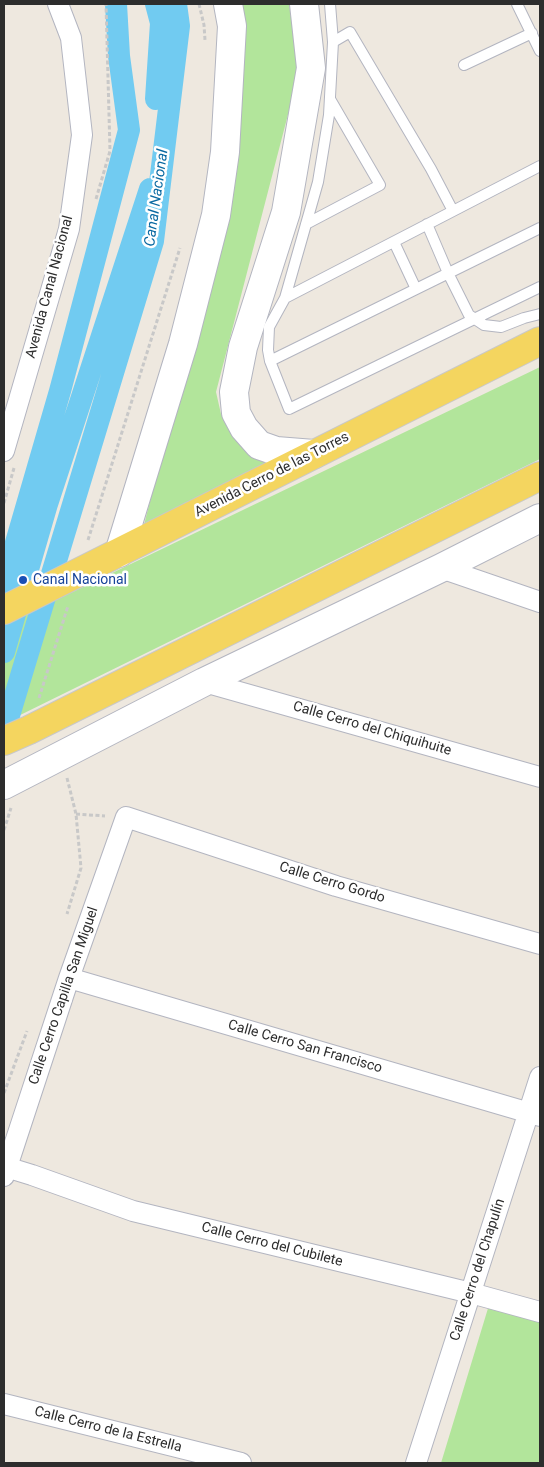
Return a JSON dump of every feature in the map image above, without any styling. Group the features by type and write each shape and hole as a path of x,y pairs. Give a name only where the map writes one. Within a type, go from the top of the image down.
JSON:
{"main road":[{"name":"Avenida Cerro de las Torres","path":"4,610 540,341"},
{"path":"4,741 540,476"}],"street":[{"name":"Avenida Canal Nacional","path":"4,451 69,229 82,135 71,38 58,4"},
{"path":"119,553 183,344 216,216 225,152 232,36 228,4"},
{"path":"304,4 310,68 286,212 243,347 234,392 236,413 244,428 259,445 276,451 314,454"},
{"path":"12,781 204,682 441,568 540,518"},
{"path":"441,568 540,602"},
{"name":"Calle Cerro del Chiquihuite","path":"204,682 540,777"},
{"name":"Calle Cerro Gordo","path":"126,817 336,886 540,944"},
{"name":"Calle Cerro Capilla San Miguel","path":"5,1172 69,978 126,817"},
{"name":"Calle Cerro San Francisco","path":"69,978 534,1115"},
{"name":"Calle Cerro del Chapulín","path":"416,1463 471,1293 534,1115 540,1077"},
{"name":"Calle Cerro del Cubilete","path":"5,1172 32,1174 132,1211 471,1293 540,1312"},
{"name":"Calle Cerro de la Estrella","path":"4,1404 241,1463"}],"lane":[{"path":"330,4 332,42 329,115 318,182 285,298 269,327 268,350 270,361 289,409 476,320 540,287"},
{"path":"516,4 540,51"},
{"path":"332,42 350,32 426,161 453,211"},
{"path":"464,65 532,33"},
{"path":"306,224 380,185 330,99"},
{"path":"285,298 540,166"},
{"path":"428,224 448,273 469,315 484,326 502,327 540,314"},
{"path":"270,361 540,228"},
{"path":"394,242 416,289"}],"path":[{"path":"199,4 204,25 205,44"},
{"path":"29,730 70,578 181,244"},
{"path":"62,756 76,814 81,868 67,914"},
{"path":"4,830 12,781"},
{"path":"76,814 126,817"},
{"path":"4,1094 30,1023"}],"green space":[{"path":"234,4 289,4 299,72 216,392 221,414 232,434 270,464 144,525 226,200"},
{"path":"540,367 540,459 4,723 4,625"},
{"path":"489,1305 540,1319 540,1463 441,1463"}],"waterway":[{"name":"Canal Nacional","path":"4,584 60,391 129,130 119,56 116,4"},
{"name":"Canal Nacional","path":"156,4 161,23 156,99"},
{"name":"Canal Nacional","path":"4,732 153,241 179,26 176,4"},
{"name":"Canal Nacional","path":"4,652 47,504 150,189"}],"place":[{"name":"Canal Nacional","path":"23,580"}]}
